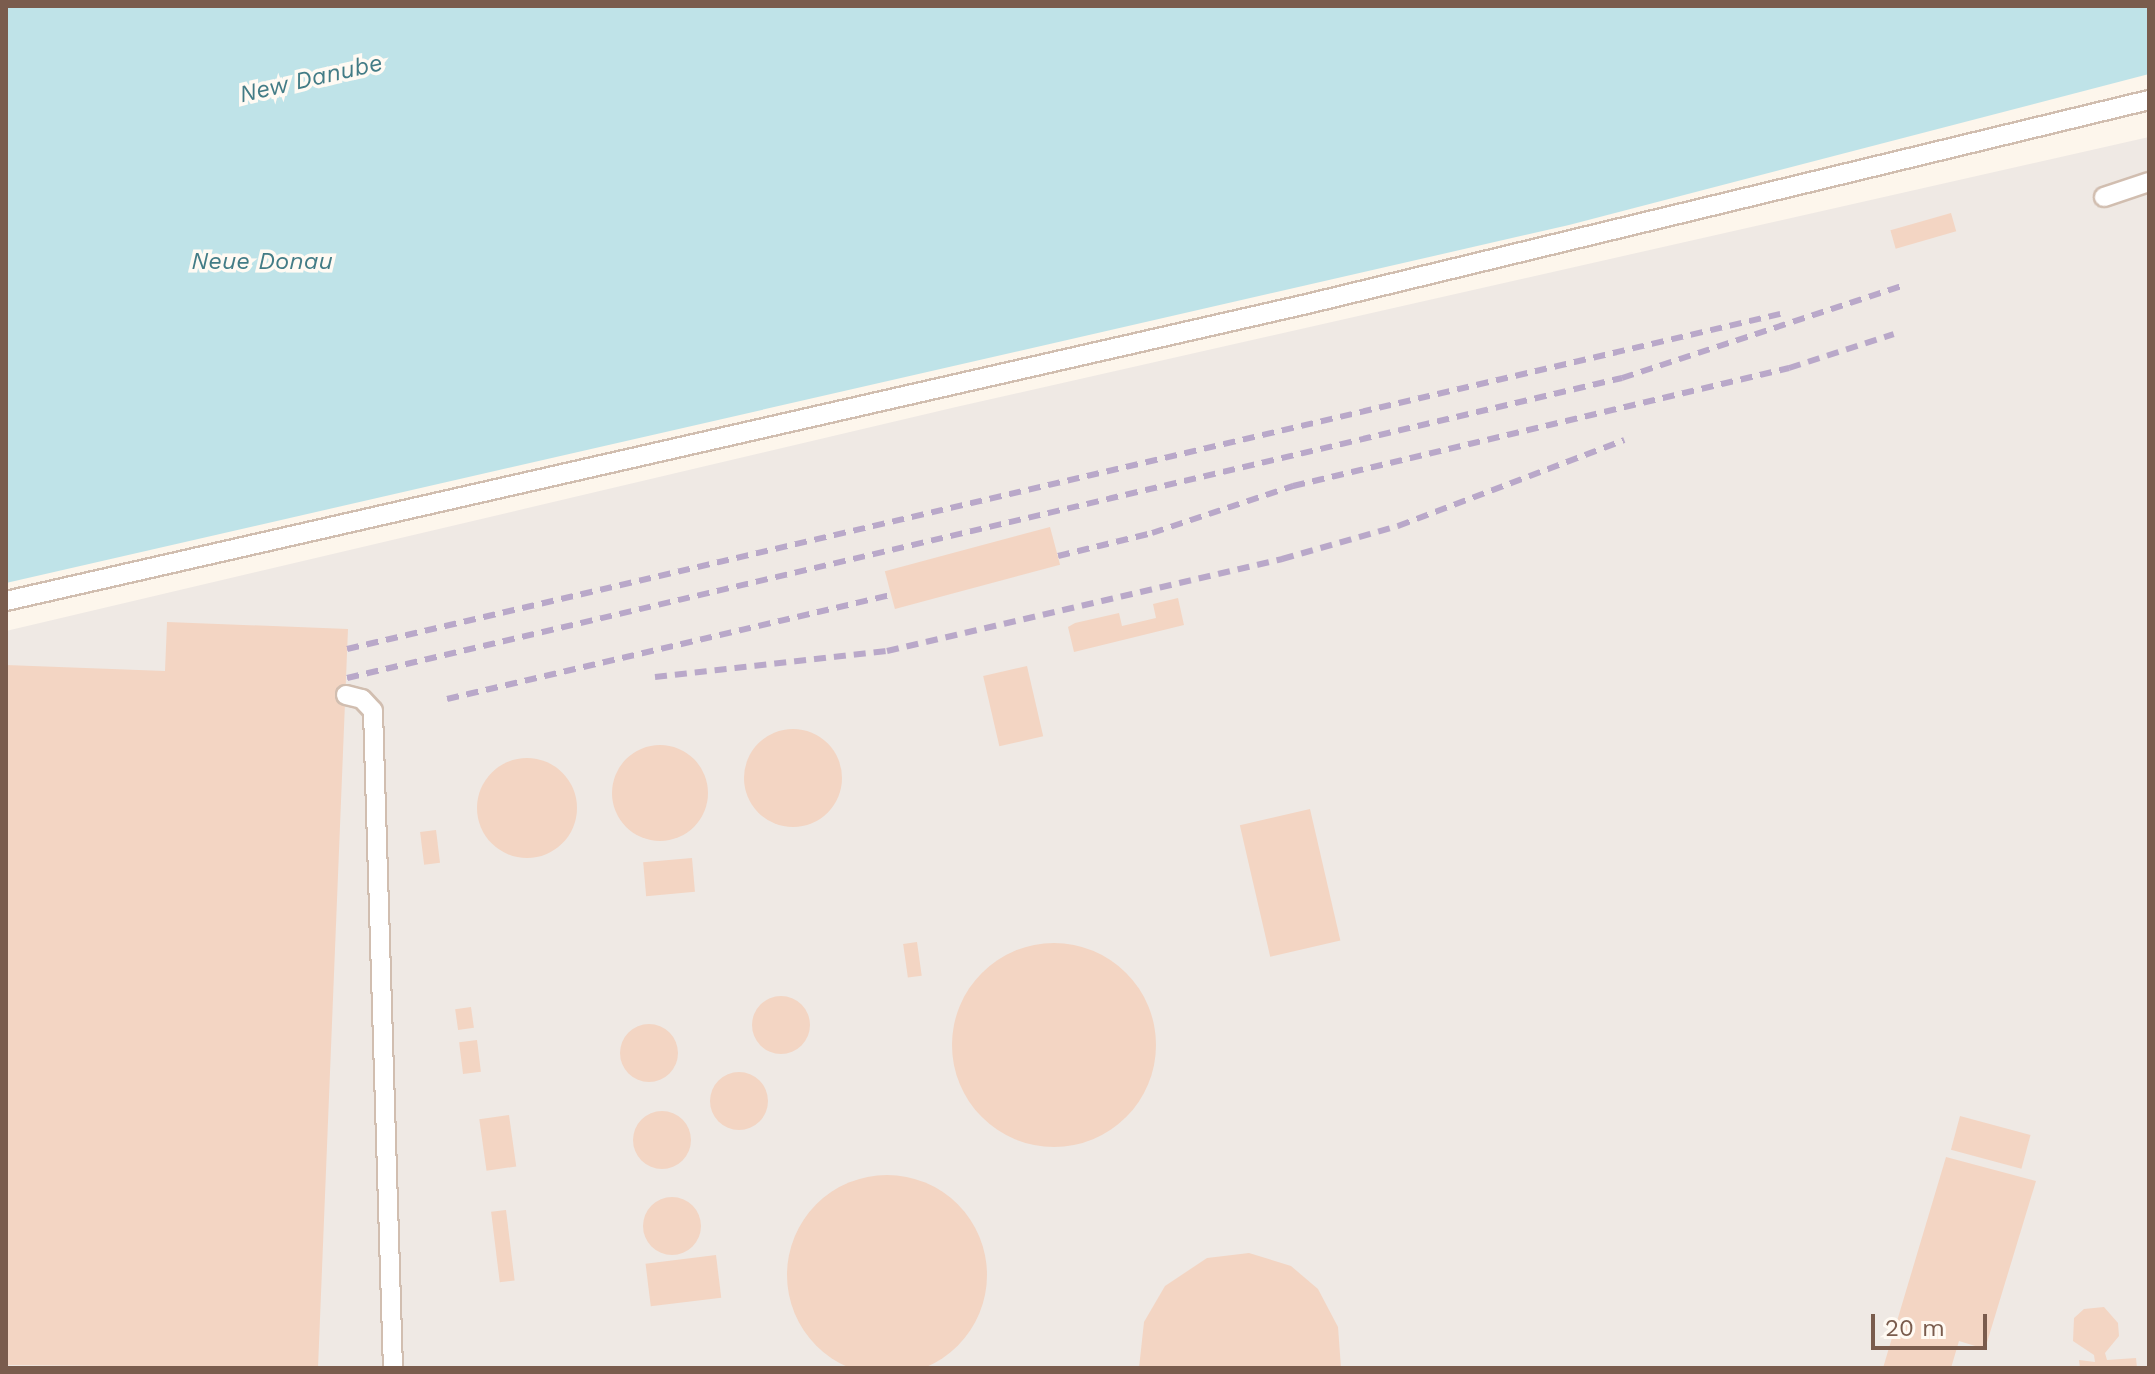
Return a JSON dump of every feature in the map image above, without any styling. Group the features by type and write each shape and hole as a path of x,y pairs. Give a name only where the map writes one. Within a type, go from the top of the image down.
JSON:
{"lane":[{"path":"6,601 1307,304 2149,100"},
{"path":"2104,197 2149,182"},
{"path":"346,695 362,699 373,711 393,1368"}],"shaded area":[{"path":"2149,137 2149,1368 6,1368 6,631 956,407"}],"water":[{"name":"Neue Donau","path":"6,6 2149,6 2149,74 1569,225 6,583"}],"building":[{"path":"1951,213 1956,231 1896,249 1890,230"},
{"path":"1050,527 1060,565 895,609 885,571"},
{"path":"1178,598 1184,625 1074,652 1068,627 1075,623 1119,613 1122,626 1156,618 1153,604"},
{"path":"167,622 348,629 318,1368 6,1365 6,665 165,671"},
{"path":"1027,666 1043,736 999,746 983,676"},
{"path":"793,729 812,733 827,744 838,759 842,778 838,797 827,812 812,823 793,827 774,823 759,812 748,797 744,778 748,759 759,744 774,733"},
{"path":"660,745 678,749 694,759 704,775 708,793 704,811 694,827 678,837 660,841 642,837 626,827 616,811 612,793 616,775 626,759 642,749"},
{"path":"527,758 546,762 562,773 573,789 577,808 573,827 562,843 546,854 527,858 508,854 492,843 481,827 477,808 481,789 492,773 508,762"},
{"path":"1310,809 1340,941 1270,957 1240,825"},
{"path":"436,830 440,863 424,865 420,832"},
{"path":"692,858 695,892 646,896 643,862"},
{"path":"917,942 922,976 908,978 903,944"},
{"path":"1054,943 1093,951 1111,960 1126,973 1139,988 1148,1006 1156,1045 1148,1084 1139,1102 1126,1117 1111,1130 1093,1139 1054,1147 1015,1139 997,1130 982,1117 969,1102 960,1084 952,1045 960,1006 969,988 982,973 997,960 1015,951"},
{"path":"781,996 802,1004 810,1025 802,1046 781,1054 760,1046 752,1025 760,1004"},
{"path":"471,1007 474,1028 458,1030 455,1009"},
{"path":"649,1024 660,1026 669,1033 676,1042 676,1064 669,1073 660,1080 649,1082 638,1080 629,1073 622,1064 620,1053 622,1042 629,1033 638,1026"},
{"path":"477,1040 481,1072 463,1074 459,1042"},
{"path":"739,1072 760,1080 768,1101 760,1122 739,1130 718,1122 710,1101 718,1080"},
{"path":"662,1111 683,1119 691,1140 683,1161 662,1169 641,1161 633,1140 641,1119"},
{"path":"509,1115 516,1166 487,1171 479,1119"},
{"path":"1960,1116 2031,1135 2021,1169 1951,1150"},
{"path":"1946,1157 2036,1181 1985,1349 1959,1341 1951,1368 1883,1368"},
{"path":"887,1175 925,1183 958,1204 979,1237 987,1275 979,1313 958,1346 925,1367 887,1375 849,1367 816,1346 795,1313 787,1275 795,1237 816,1204 849,1183"},
{"path":"672,1197 693,1205 701,1226 693,1247 672,1255 651,1247 643,1226 651,1205"},
{"path":"506,1210 515,1280 500,1282 491,1212"},
{"path":"1249,1253 1291,1266 1318,1289 1338,1327 1341,1368 1139,1368 1144,1322 1165,1286 1207,1258"},
{"path":"716,1255 721,1298 651,1306 646,1264"},
{"path":"2104,1307 2118,1323 2119,1336 2105,1353 2107,1360 2136,1358 2137,1368 2080,1368 2079,1360 2095,1362 2094,1355 2073,1341 2074,1318 2084,1309"}],"railway":[{"path":"347,678 1622,378 1905,285"},
{"path":"347,649 1780,314"},
{"path":"1058,556 1152,533 1293,486 1789,368 1894,334"},
{"path":"655,677 887,651 1282,559 1398,526 1624,440"},
{"path":"447,699 891,595"}],"water label":[{"name":"New Danube","path":"311,79"}]}
